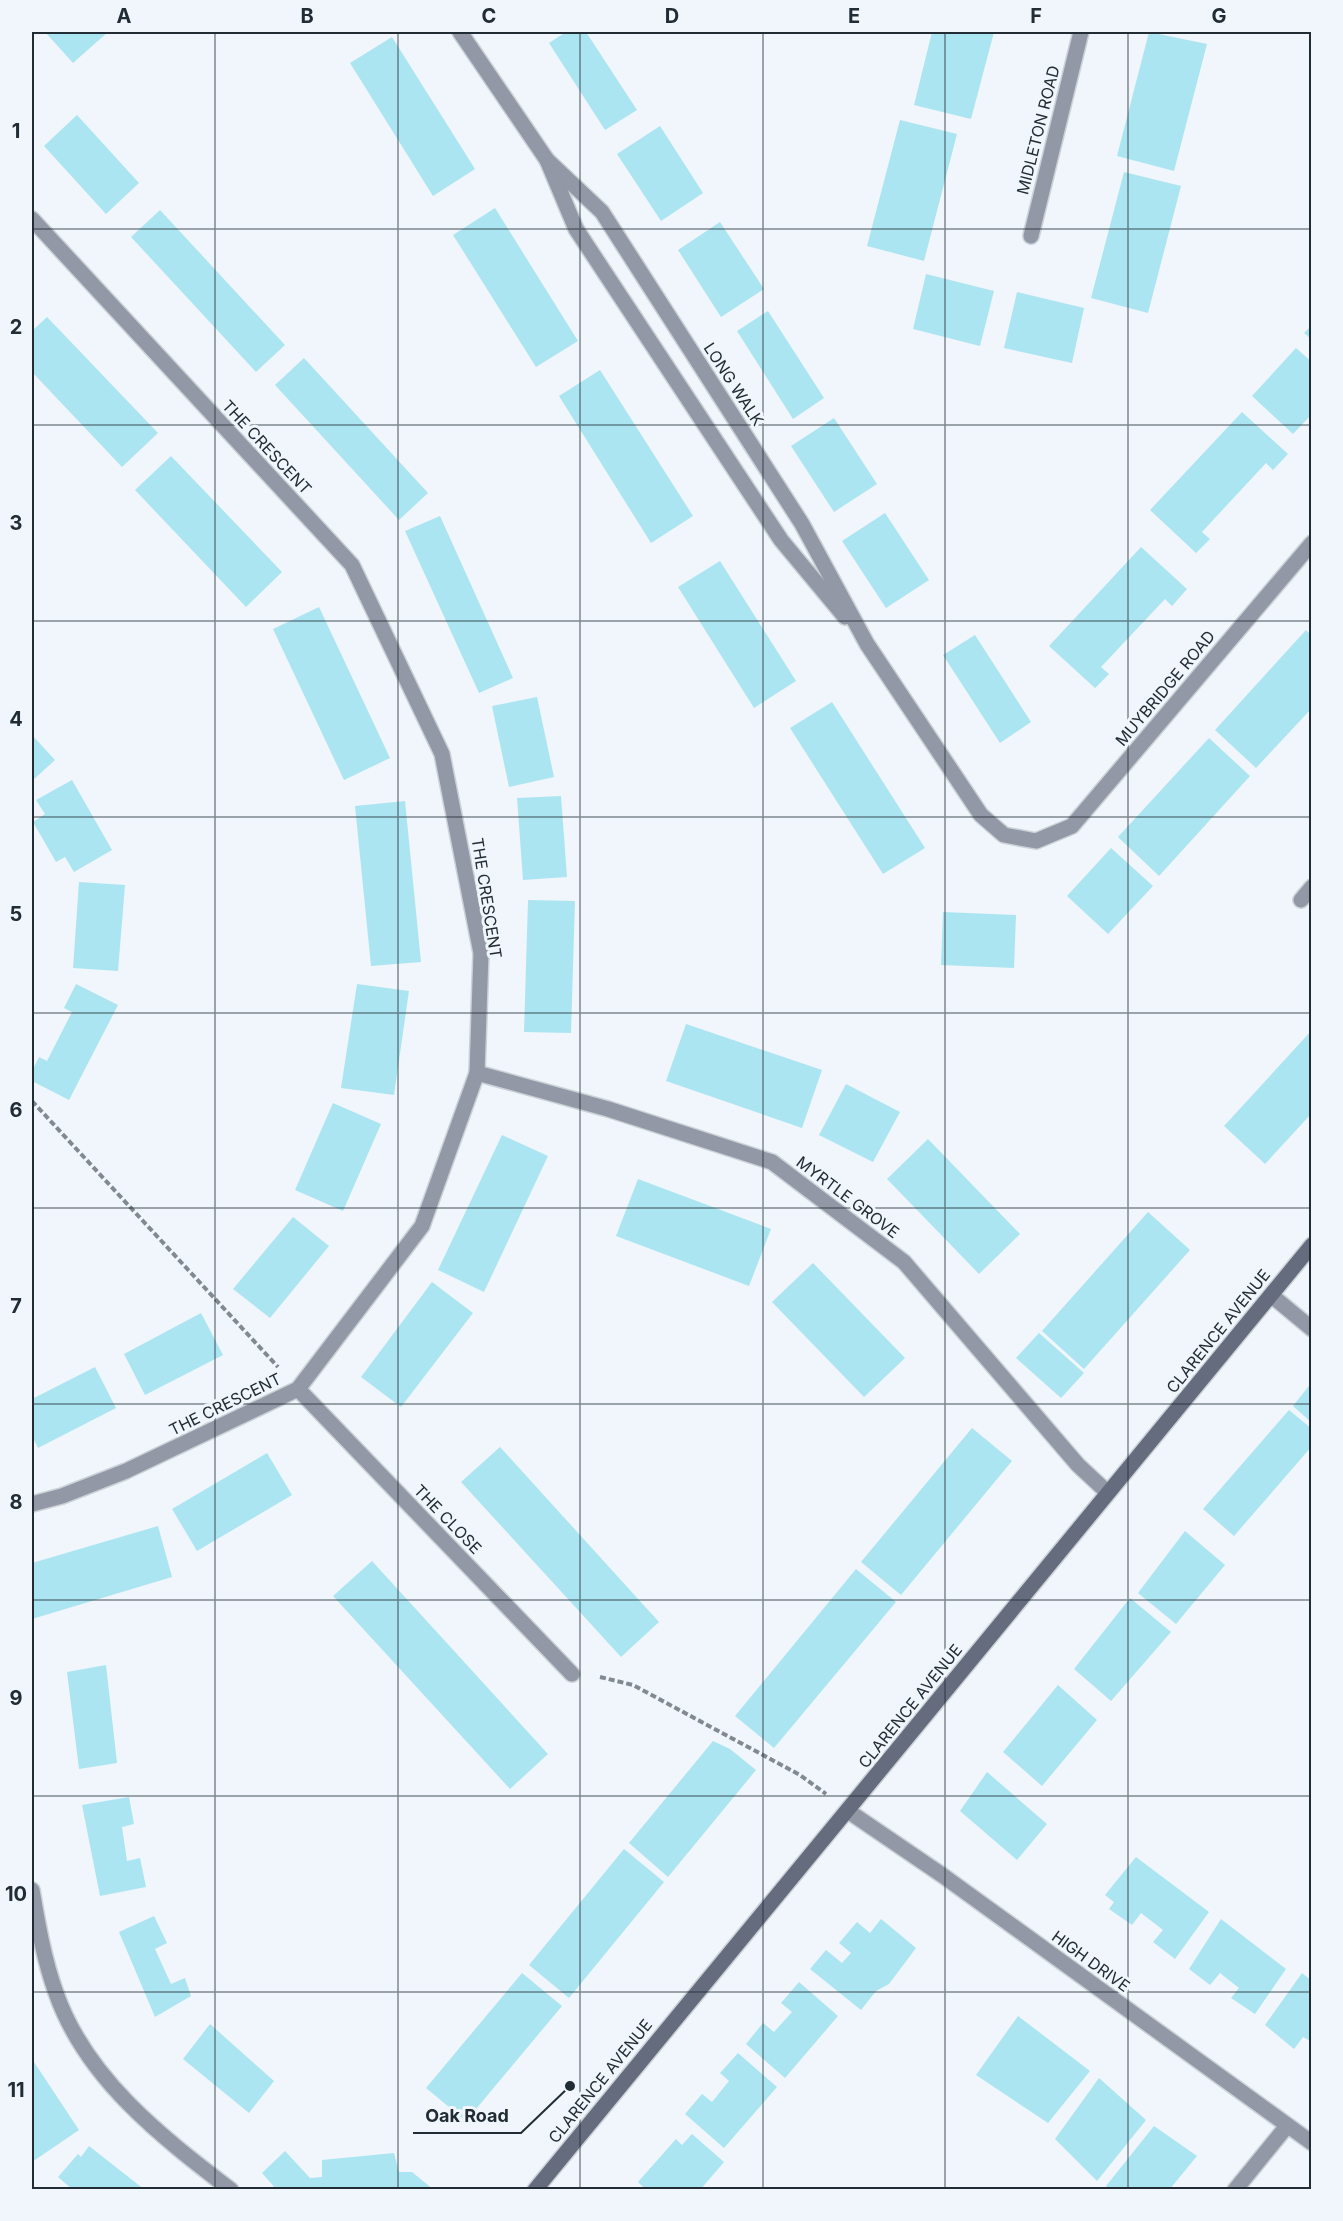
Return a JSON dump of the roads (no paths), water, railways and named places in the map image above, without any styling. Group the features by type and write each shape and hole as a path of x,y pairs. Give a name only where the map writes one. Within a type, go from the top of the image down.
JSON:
{"street":[{"name":"LONG WALK","path":"460,32 547,160 576,229 768,520 867,644 981,815 1004,835 1036,841"},
{"name":"MIDLETON ROAD","path":"1031,236 1081,32"},
{"name":"LONG WALK","path":"547,160 602,212 802,524 867,644"},
{"name":"THE CRESCENT","path":"32,219 352,565 442,754 481,953 477,1073 422,1226 298,1389 126,1471 62,1497 32,1504"},
{"name":"MUYBRIDGE ROAD","path":"1036,841 1072,826 1311,543"},
{"path":"1301,900 1311,887"},
{"name":"MYRTLE GROVE","path":"477,1073 608,1109 772,1162 904,1262 1078,1465 1107,1492"},
{"name":"CLARENCE AVENUE","path":"535,2190 687,2001 848,1811 1311,1245"},
{"path":"1271,1295 1311,1329"},
{"name":"THE CLOSE","path":"298,1389 572,1674"},
{"name":"HIGH DRIVE","path":"848,1811 952,1882 1311,2143"},
{"path":"32,1890 42,1949 56,1995 80,2042 127,2104 162,2136 231,2190"},
{"path":"1235,2190 1287,2126"}],"place":[{"name":"Oak Road","path":"570,2086"}]}
